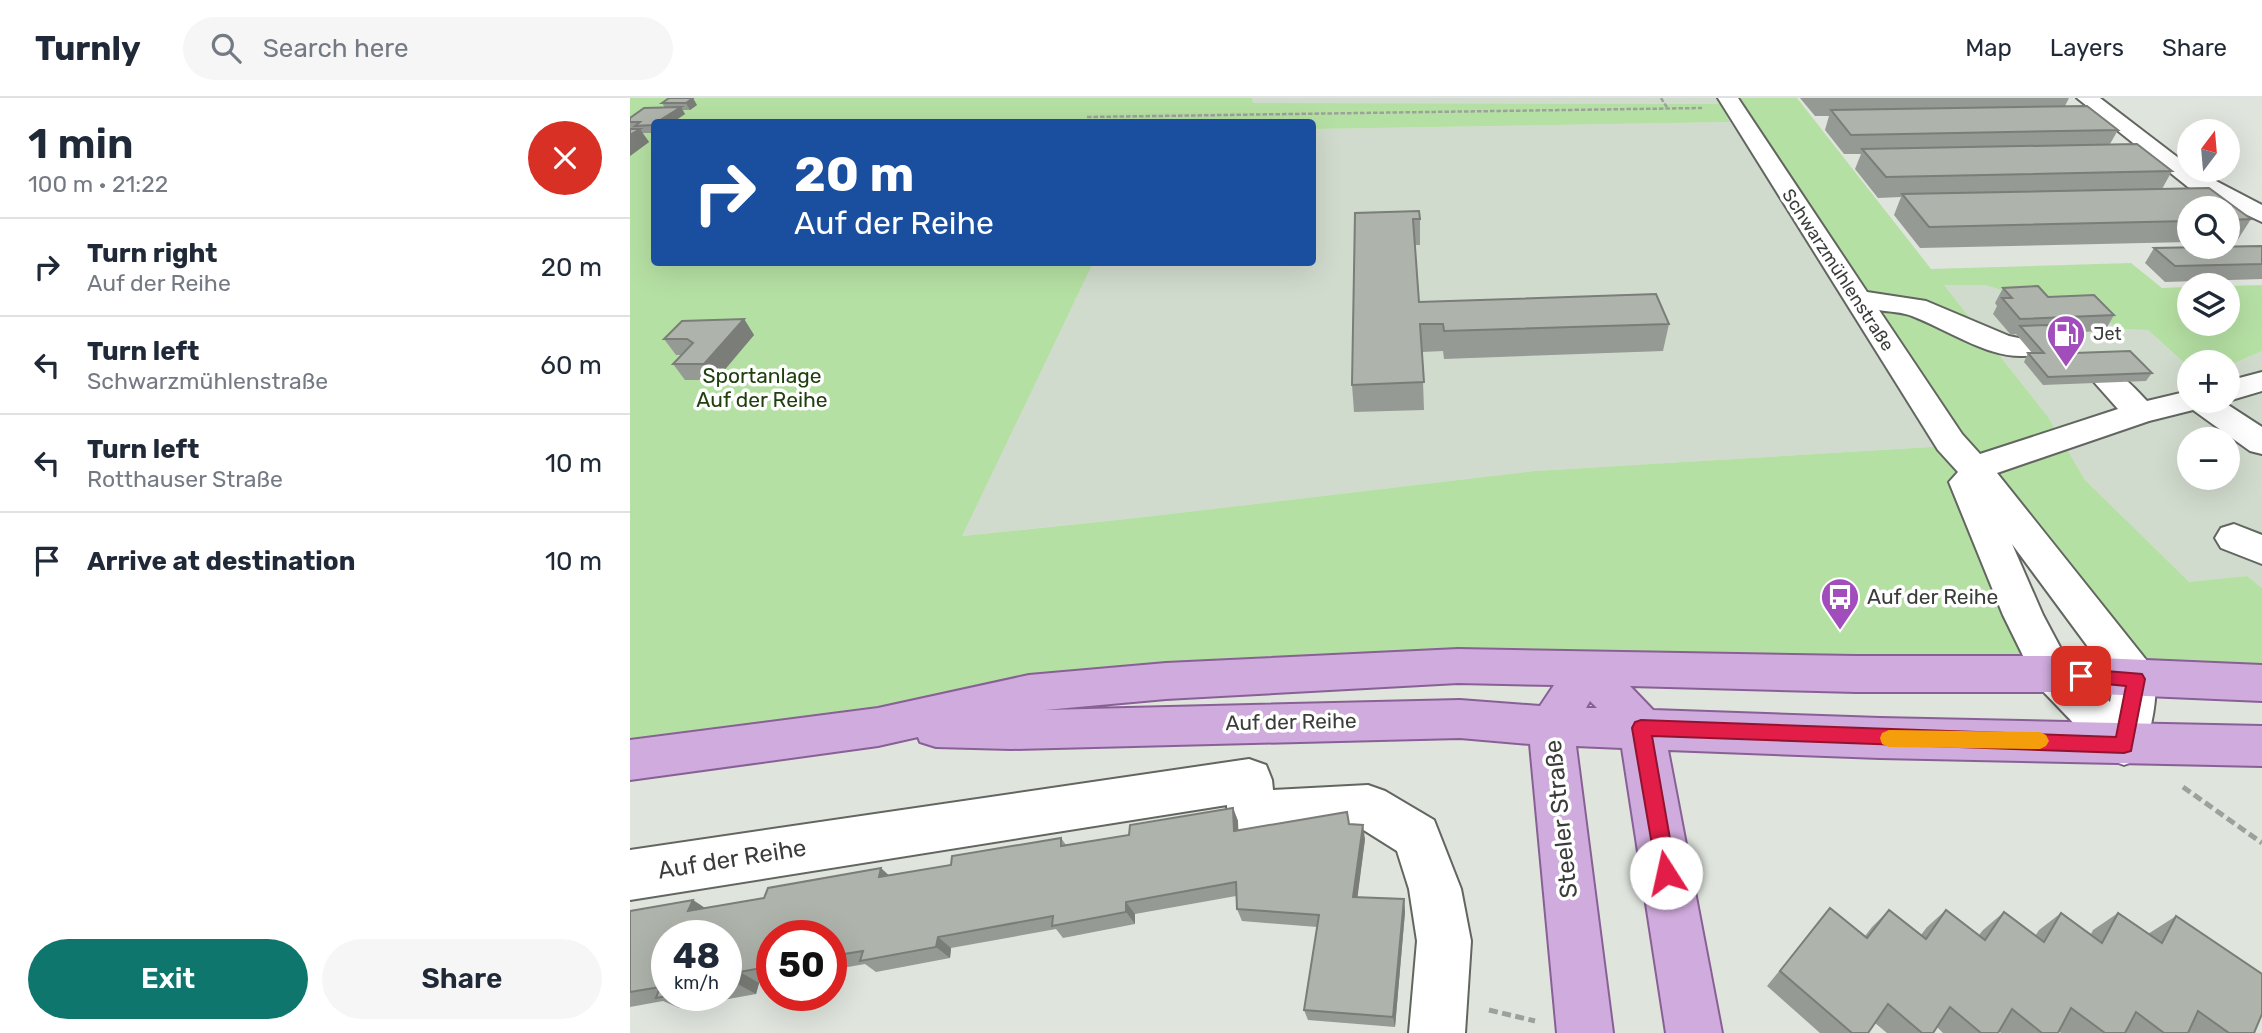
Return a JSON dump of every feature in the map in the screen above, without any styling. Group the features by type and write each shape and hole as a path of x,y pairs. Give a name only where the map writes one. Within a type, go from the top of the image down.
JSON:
{"main road":[{"name":"Auf der Reihe","path":"630,760 878,727 1029,693 1166,681 1458,666 1856,674 2053,674 2262,683"},
{"name":"Steeler Straße","path":"1585,1033 1551,726 1588,668"},
{"path":"1588,668 1641,728 1694,1033"},
{"name":"Auf der Reihe","path":"878,727 1012,730 1460,719 1551,726 2124,745 2262,746"}],"street":[{"path":"2087,98 2196,182 2262,215"},
{"name":"Schwarzmühlenstraße","path":"1731,103 1962,455 2136,679"},
{"path":"1860,299 1916,307 2015,346"},
{"path":"2240,387 2262,381"},
{"path":"2110,382 2140,413"},
{"path":"1962,455 2072,435 2177,404"},
{"path":"2218,413 2262,443"},
{"name":"Schwarzmühlenstraße","path":"1962,455 2023,615 2053,674 2124,745"},
{"path":"2124,745 2136,679"},
{"name":"Auf der Reihe","path":"630,875 1249,780 1251,813 1368,807 1417,836 1435,889 1444,942 1438,1016"}],"path":[{"path":"1661,98 1668,109"},
{"path":"1087,117 1668,109 1731,103"},
{"path":"2124,745 2262,843"},
{"path":"1438,1016 1585,1033"}],"shaded area":[{"path":"1252,98 1717,98 1720,104 1253,103"},
{"path":"1730,122 1947,446 1535,471 961,536 1092,266 1316,266 1316,129"},
{"path":"1944,285 1985,285 2049,305 2093,308 2117,329 2148,330 2177,356 2177,413 2240,413 2240,361 2262,351 2262,588 2247,576 2189,583 2085,480 2048,417"}],"green space":[{"name":"Sportanlage Auf der Reihe","path":"630,98 1252,98 1253,103 1720,104 1730,122 1316,129 1316,119 651,119 651,266 1092,266 962,536 1535,471 1947,446 2045,670 1456,662 630,753"},
{"path":"1733,98 1797,98 1931,269 2131,263 2162,288 2177,287 2177,336 2240,336 2240,286 2262,285 2262,351 2240,361 2240,350 2177,350 2177,356 2148,330 2117,329 2093,308 2049,305 1985,285 1944,285 2048,417 2085,480 2189,582 2247,576 2262,588 2262,673 2140,673 1984,472"}],"building":[{"path":"669,98 693,98 686,103 662,103"},
{"path":"2087,106 2118,130 1851,135 1831,110"},
{"path":"681,107 662,119 651,119 651,125 635,126 640,122 630,122 630,118 644,108"},
{"path":"2137,144 2172,171 1886,177 1862,149"},
{"path":"2209,188 2220,196 2177,196 2177,221 1929,227 1902,194"},
{"path":"1419,211 1420,219 1413,219 1419,302 1656,294 1669,324 1444,331 1443,324 1420,324 1424,382 1352,385 1355,213"},
{"path":"2240,211 2251,219 2240,219"},
{"path":"2240,246 2262,246 2262,264 2175,266 2154,248 2177,248 2177,259 2240,259"},
{"path":"2038,286 2048,297 2094,295 2114,315 2020,319 2002,298 2012,298 2003,288"},
{"path":"744,319 704,364 673,364 693,343 687,339 664,339 682,321"},
{"path":"2049,325 2074,353 2130,351 2152,373 2048,377 2028,353 2044,353 2020,326"},
{"path":"1233,808 1234,831 1347,812 1349,824 1363,825 1353,897 1404,899 1393,1017 1304,1010 1319,915 1237,909 1236,882 1126,902 1126,912 1052,926 1053,916 938,937 936,947 860,961 863,951 847,954 847,920 756,920 756,969 742,972 742,920 651,920 651,988 630,992 630,911 693,900 688,911 764,898 768,888 881,868 879,877 951,865 952,856 1061,838 1061,846 1129,835 1130,825"},
{"path":"1830,908 1867,938 1889,910 1926,939 1946,910 1985,940 2004,912 2044,942 2061,913 2102,943 2118,913 2162,943 2176,916 2262,974 2262,1014 2254,1033 2229,1033 2198,1011 2188,1033 2164,1033 2136,1012 2125,1033 2105,1033 2071,1008 2058,1033 2042,1033 2012,1009 1998,1033 1981,1033 1950,1007 1933,1033 1922,1033 1888,1004 1868,1033 1852,1033 1780,971"}],"slow traffic":[{"path":"1889,738 2040,741"}],"place":[{"name":"Jet","path":"2066,368"},
{"name":"Auf der Reihe","path":"1840,631"}],"route":[{"path":"1666,873 1641,728 2124,745 2136,679 2081,676"}]}
